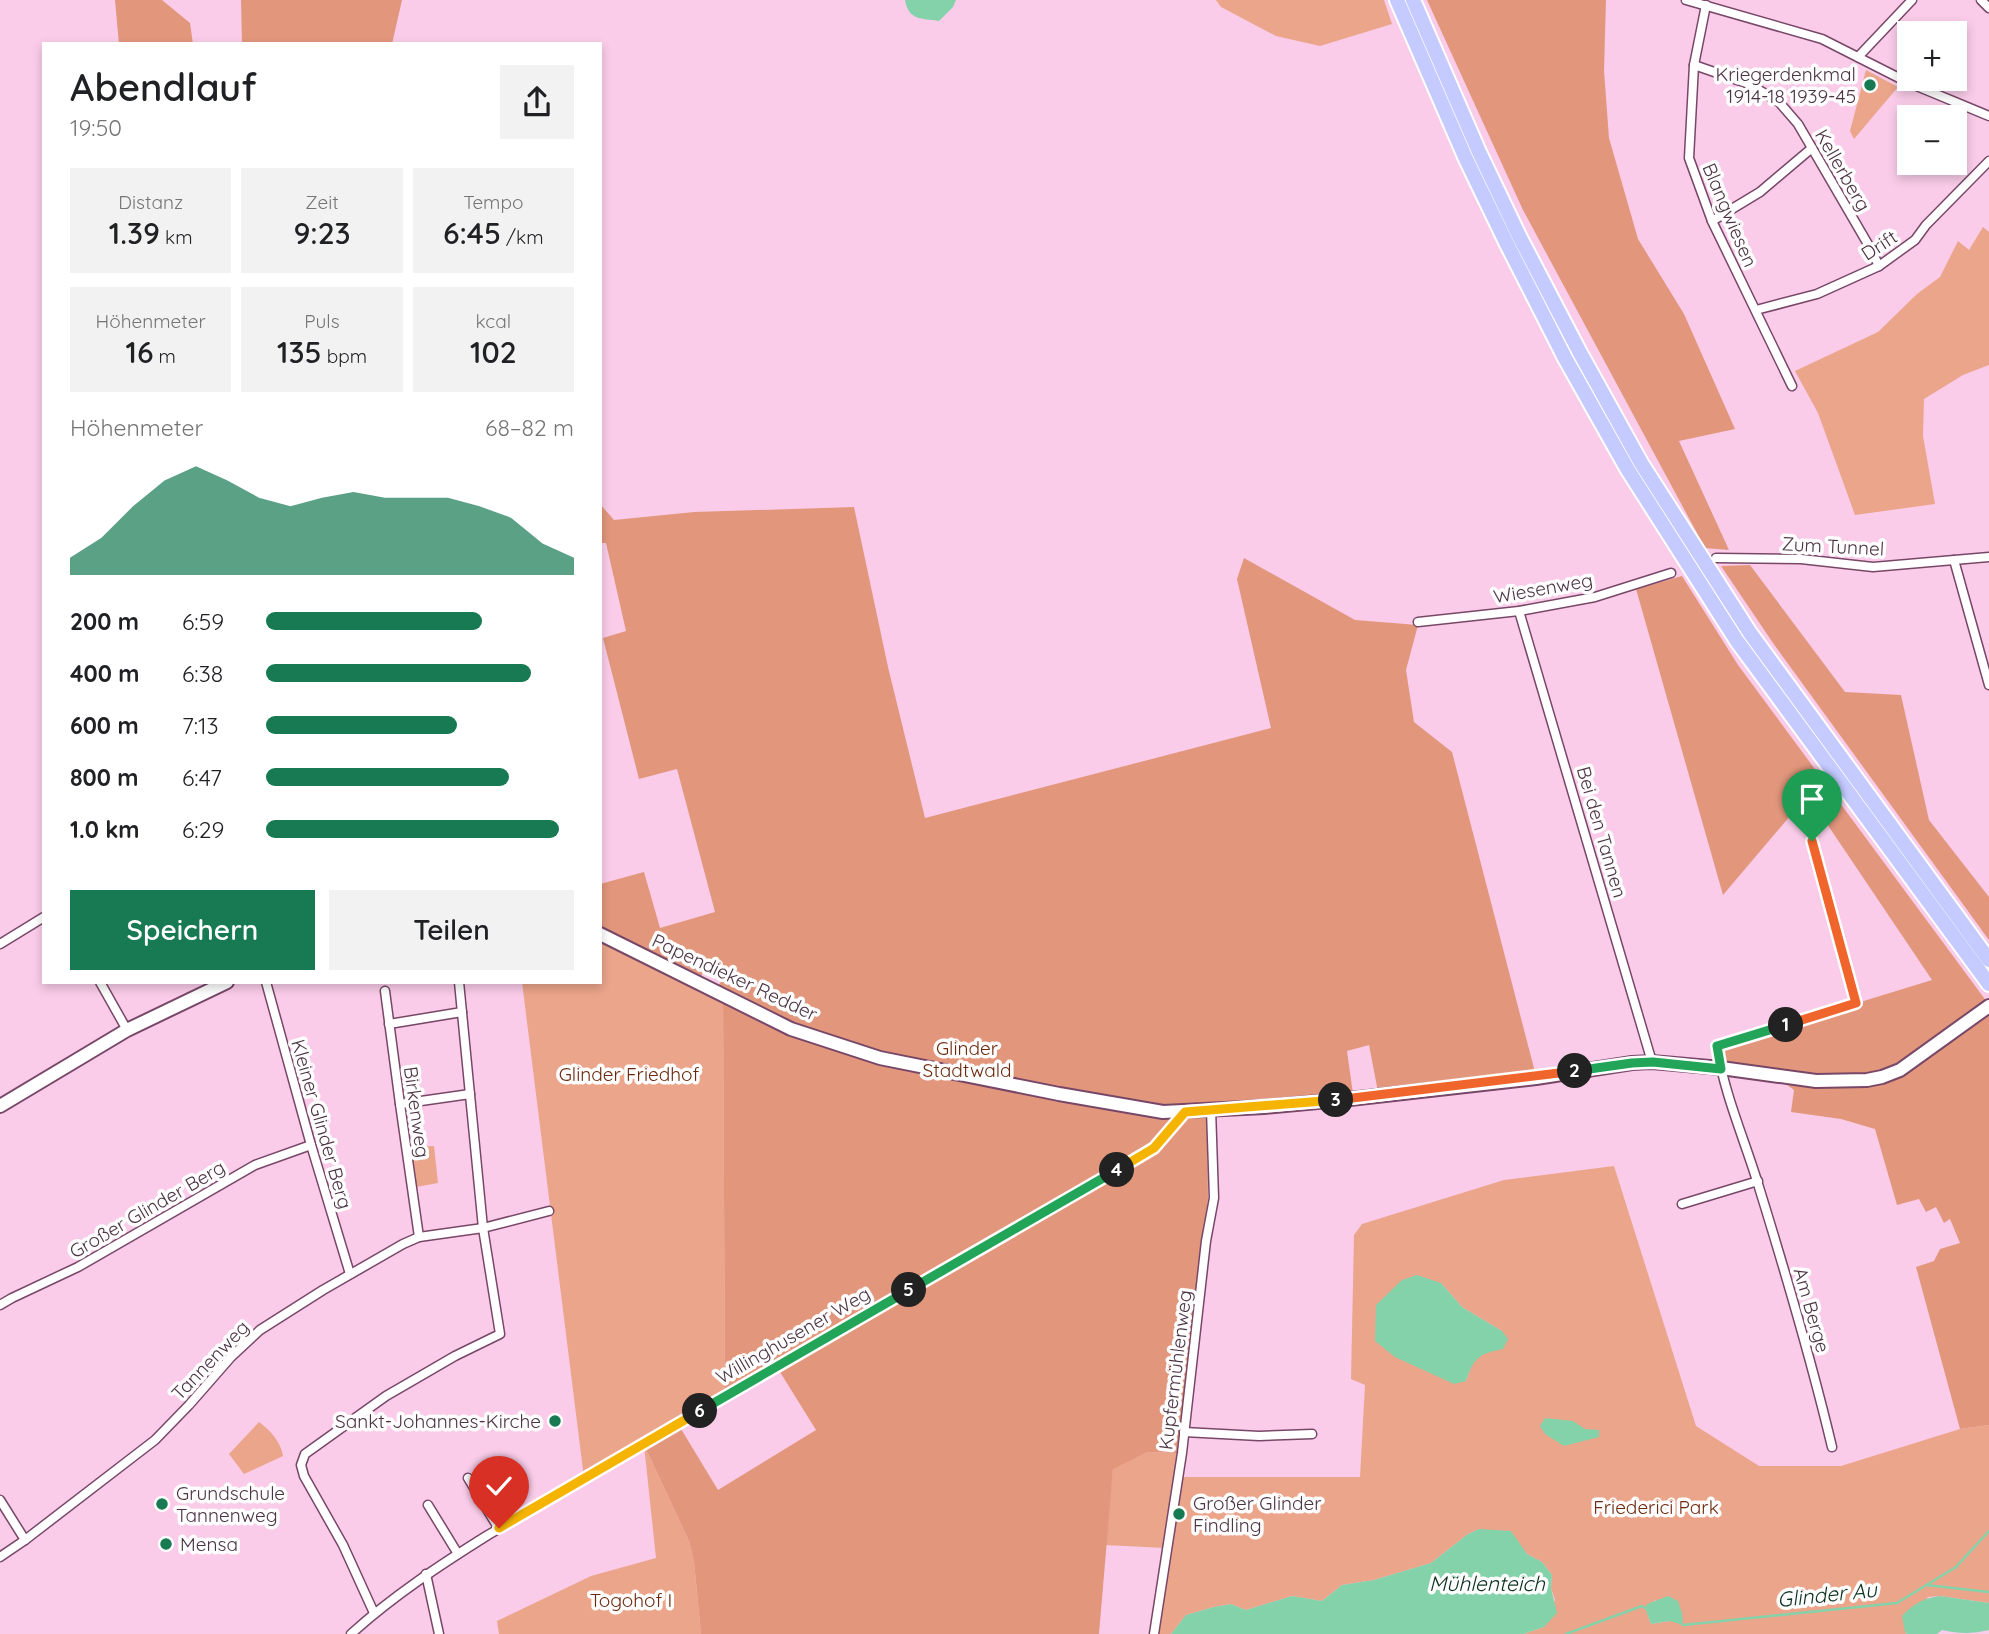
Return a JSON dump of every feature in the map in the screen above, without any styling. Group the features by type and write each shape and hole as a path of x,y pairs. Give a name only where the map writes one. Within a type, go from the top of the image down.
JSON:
{"highway":[{"path":"1397,0 1466,159 1506,242 1565,358 1628,470 1737,641 1989,984"},
{"path":"1413,0 1519,236 1641,463 1750,633 1989,960"}],"street":[{"path":"1686,0 1822,39 1907,82 1989,116"},
{"path":"1858,57 1912,0"},
{"path":"1980,0 1989,8"},
{"name":"Blangwiesen","path":"1706,5 1694,65 1689,158 1712,221 1792,386"},
{"name":"Kellerberg","path":"1694,65 1749,84 1779,102 1798,124 1879,266"},
{"path":"1712,221 1760,192 1812,148"},
{"name":"Drift","path":"1756,310 1817,294 1879,266 1915,240 1926,225 1989,161"},
{"name":"Zum Tunnel","path":"1716,558 1801,559 1873,567 1989,557"},
{"path":"1954,561 1989,685"},
{"name":"Wiesenweg","path":"1418,622 1519,611 1595,597 1671,573"},
{"name":"Bei den Tannen","path":"1519,611 1653,1062"},
{"path":"1721,1069 1717,1046 1856,1003 1812,841"},
{"path":"0,944 42,918"},
{"name":"Papendieker Redder","path":"602,935 791,1029 880,1058 1059,1094 1163,1112 1185,1112"},
{"path":"101,984 127,1030"},
{"path":"0,1106 127,1030 223,984"},
{"name":"Kleiner Glinder Berg","path":"267,984 350,1275"},
{"path":"374,1613 343,1545 300,1465 305,1454 386,1396 455,1356 500,1334 483,1228 459,984"},
{"name":"Birkenweg","path":"385,991 419,1237"},
{"path":"1185,1112 1358,1098 1653,1062 1816,1081 1850,1082 1882,1077 1900,1070 1985,1009"},
{"path":"389,1024 462,1012"},
{"name":"Am Berge","path":"1721,1069 1758,1181 1818,1386 1832,1447"},
{"path":"400,1104 470,1094"},
{"name":"Kupfermühlenweg","path":"1154,1634 1184,1432 1206,1241 1214,1198 1210,1110"},
{"name":"Willinghusener Weg","path":"351,1634 426,1574 499,1528 1135,1160 1154,1148 1185,1112"},
{"name":"Großer Glinder Berg","path":"0,1305 78,1267 255,1165 311,1145"},
{"path":"1682,1204 1758,1181"},
{"name":"Tannenweg","path":"0,1557 25,1541 155,1440 231,1357 260,1330 419,1237 483,1228 549,1211"},
{"path":"1184,1432 1259,1436 1312,1434"},
{"path":"468,1478 499,1528"},
{"path":"0,1500 25,1541"},
{"path":"428,1505 458,1554"},
{"path":"426,1574 439,1634"}],"green space":[{"path":"115,0 162,0 190,23 193,42 119,42"},
{"path":"241,0 402,0 392,42 242,42"},
{"path":"1216,0 1384,0 1392,24 1320,46 1276,36 1221,7"},
{"path":"1427,0 1606,0 1604,71 1609,138 1638,239 1684,314 1735,429 1679,441 1729,550 1705,548 1523,210"},
{"path":"1866,70 1897,86 1854,139 1850,131"},
{"path":"1983,227 1989,232 1989,365 1963,375 1924,399 1923,436 1935,504 1855,515 1818,413 1795,371 1878,332 1917,294 1940,277 1958,241 1969,250"},
{"name":"Glinder Stadtwald","path":"602,506 614,520 694,512 854,507 888,667 925,818 1271,728 1237,579 1244,558 1355,620 1418,625 1406,670 1414,722 1452,752 1536,1076 1378,1092 1369,1045 1347,1051 1353,1094 1207,1107 1208,1199 1177,1453 1148,1452 1113,1469 1099,1634 701,1634 694,1562 689,1541 644,1445 678,1424 718,1490 816,1430 775,1364 725,1392 723,996 711,988 714,983 719,985 728,969 710,960 698,982 602,935 602,883 644,872 660,928 715,912 677,769 639,779 603,638 626,631 606,543 602,543"},
{"path":"1750,565 1845,692 1901,695 1929,820 1989,897 1989,940 1773,643 1721,566"},
{"path":"1682,576 1738,665 1987,1002 1895,1067 1849,1077 1816,1077 1720,1065 1717,1046 1932,980 1823,818 1790,816 1723,895 1636,589"},
{"name":"Glinder Friedhof","path":"602,936 723,996 725,1392 646,1443 584,1478 522,984 602,984"},
{"path":"1989,1013 1989,1425 1960,1429 1916,1267 1934,1261 1940,1249 1960,1243 1950,1219 1944,1223 1936,1207 1926,1212 1919,1199 1897,1205 1875,1129 1841,1119 1791,1112 1794,1090 1779,1079 1850,1087 1898,1077"},
{"path":"434,1146 438,1183 416,1187 409,1147"},
{"name":"Friederici Park","path":"1614,1166 1696,1426 1759,1466 1841,1466 1960,1429 1989,1425 1989,1603 1940,1596 1928,1597 1905,1632 1907,1634 1523,1634 1544,1627 1555,1600 1551,1588 1552,1575 1542,1562 1527,1554 1519,1543 1479,1529 1468,1534 1431,1563 1374,1580 1342,1585 1322,1601 1292,1596 1246,1610 1231,1604 1214,1607 1186,1615 1171,1634 1156,1634 1180,1477 1360,1477 1365,1385 1351,1379 1354,1235 1362,1224 1504,1180","holes":["1441,1283 1462,1307 1502,1331 1472,1364 1466,1381","1656,1600 1670,1621 1651,1624 1645,1607"]},
{"path":"259,1422 274,1437 283,1456 244,1474 229,1454"},
{"name":"Togohof I","path":"644,1445 689,1541 694,1562 701,1634 499,1634 497,1621 591,1576 656,1558"},
{"path":"1148,1452 1177,1453 1165,1548 1105,1545 1113,1468"}],"water":[{"path":"905,0 956,0 939,21 913,15 909,12"},
{"path":"1417,1275 1441,1283 1462,1307 1502,1331 1508,1339 1503,1349 1478,1358 1466,1381 1454,1384 1395,1357 1375,1341 1376,1305 1402,1280"},
{"path":"1545,1418 1573,1421 1585,1429 1599,1430 1599,1437 1564,1446 1545,1434 1540,1426"},
{"name":"Mühlenteich","path":"1479,1529 1511,1531 1527,1554 1542,1562 1552,1575 1551,1588 1557,1613 1544,1627 1523,1634 1171,1634 1186,1615 1214,1607 1231,1604 1246,1610 1292,1596 1322,1601 1342,1585 1374,1580 1431,1563 1468,1534"},
{"path":"1668,1596 1678,1601 1683,1625 1670,1621 1651,1624 1645,1608 1647,1604"},
{"path":"1940,1596 1989,1603 1989,1630 1966,1633 1942,1630 1937,1634 1907,1634 1902,1616 1919,1602"}],"waterway":[{"name":"Glinder Au","path":"1683,1625 1897,1603 1956,1567 1989,1531"},
{"path":"1926,1585 1989,1592"},
{"name":"Glinder Au","path":"1566,1634 1642,1606 1645,1608"}],"place":[{"name":"Kriegerdenkmal 1914-18 1939-45","path":"1870,85"},
{"name":"Sankt-Johannes-Kirche","path":"555,1421"},
{"name":"Grundschule Tannenweg","path":"162,1504"},
{"name":"Großer Glinder Findling","path":"1179,1514"},
{"name":"Mensa","path":"166,1544"}],"route":[{"path":"499,1528 1135,1160 1154,1148 1185,1112 1365,1097 1632,1063 1653,1062 1721,1069 1717,1046 1856,1003 1812,841"}]}
